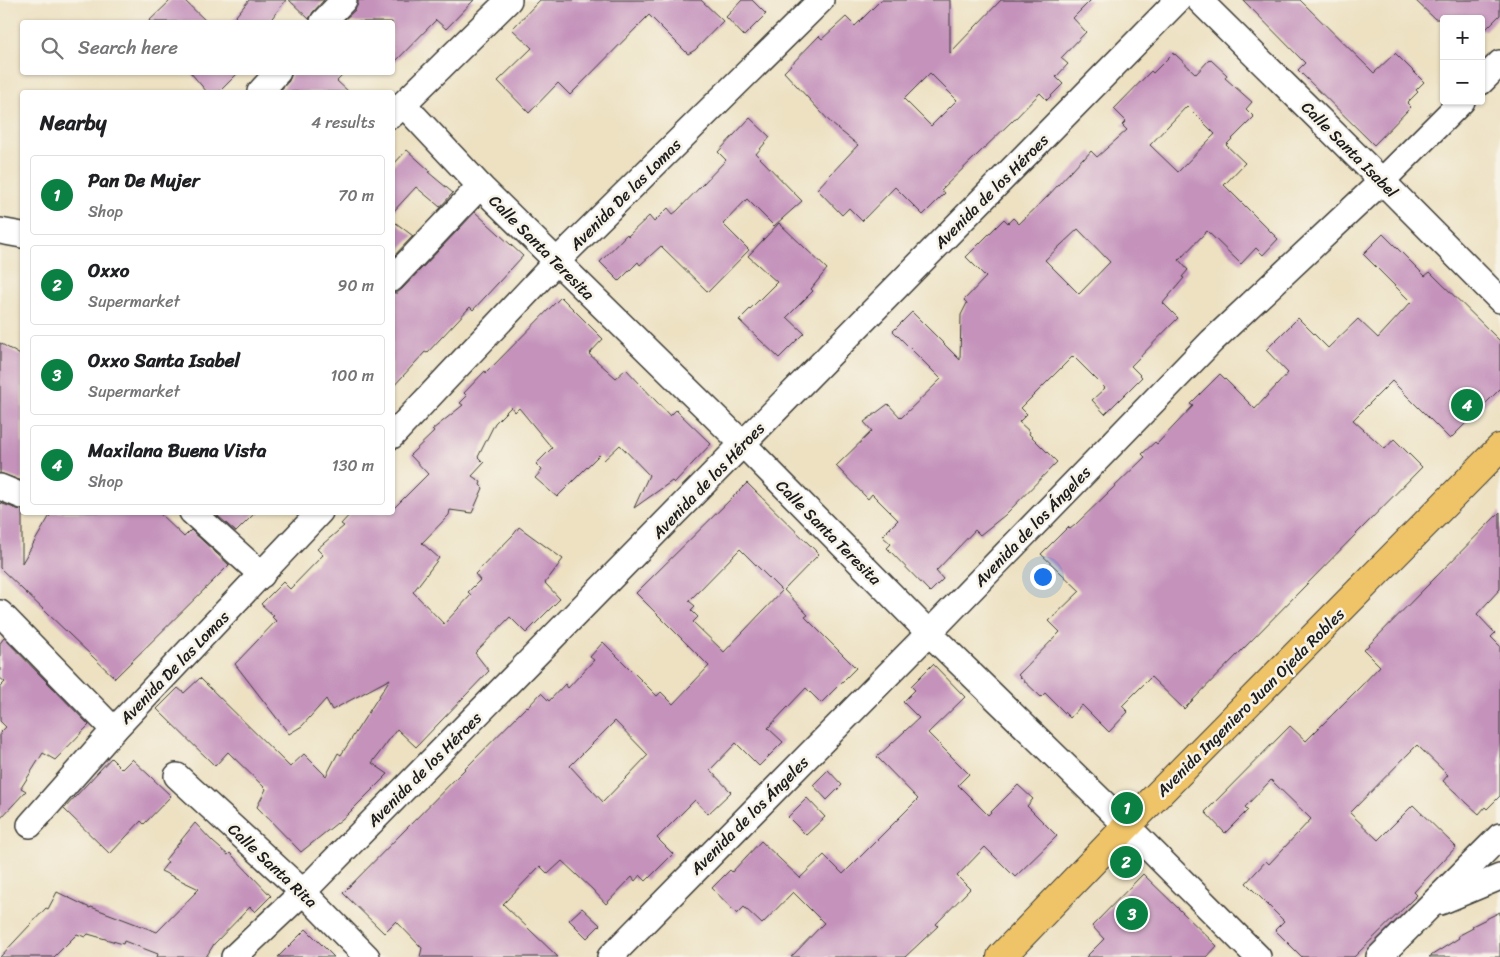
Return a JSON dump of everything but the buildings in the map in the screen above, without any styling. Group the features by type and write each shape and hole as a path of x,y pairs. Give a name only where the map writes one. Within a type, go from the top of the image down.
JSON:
{"main road":[{"name":"Avenida Ingeniero Juan Ojeda Robles","path":"1001,957 1127,826 1499,452"}],"street":[{"path":"325,20 344,0"},
{"path":"398,110 509,0"},
{"name":"Avenida De las Lomas","path":"395,433 556,262 821,0"},
{"name":"Avenida de los Héroes","path":"234,957 303,892 1178,0"},
{"name":"Calle Santa Isabel","path":"1199,0 1500,300"},
{"path":"1485,78 1500,63"},
{"path":"262,90 275,75"},
{"name":"Avenida de los Ángeles","path":"610,957 929,633 1212,341 1382,181 1458,105"},
{"name":"Calle Santa Teresita","path":"398,110 480,186 744,444 929,633 1258,957"},
{"path":"395,276 480,186"},
{"path":"0,230 20,234"},
{"path":"0,487 20,495"},
{"path":"195,515 262,575"},
{"name":"Avenida De las Lomas","path":"30,825 114,730 317,515"},
{"path":"0,613 114,730"},
{"name":"Calle Santa Rita","path":"177,776 303,892 367,957"},
{"path":"1379,957 1500,836"},
{"path":"1430,906 1500,877"}],"place":[{"name":"Maxilana Buena Vista","path":"1467,405"},
{"name":"Pan De Mujer","path":"1127,808"},
{"name":"Oxxo","path":"1126,862"},
{"name":"Oxxo Santa Isabel","path":"1132,914"}]}
